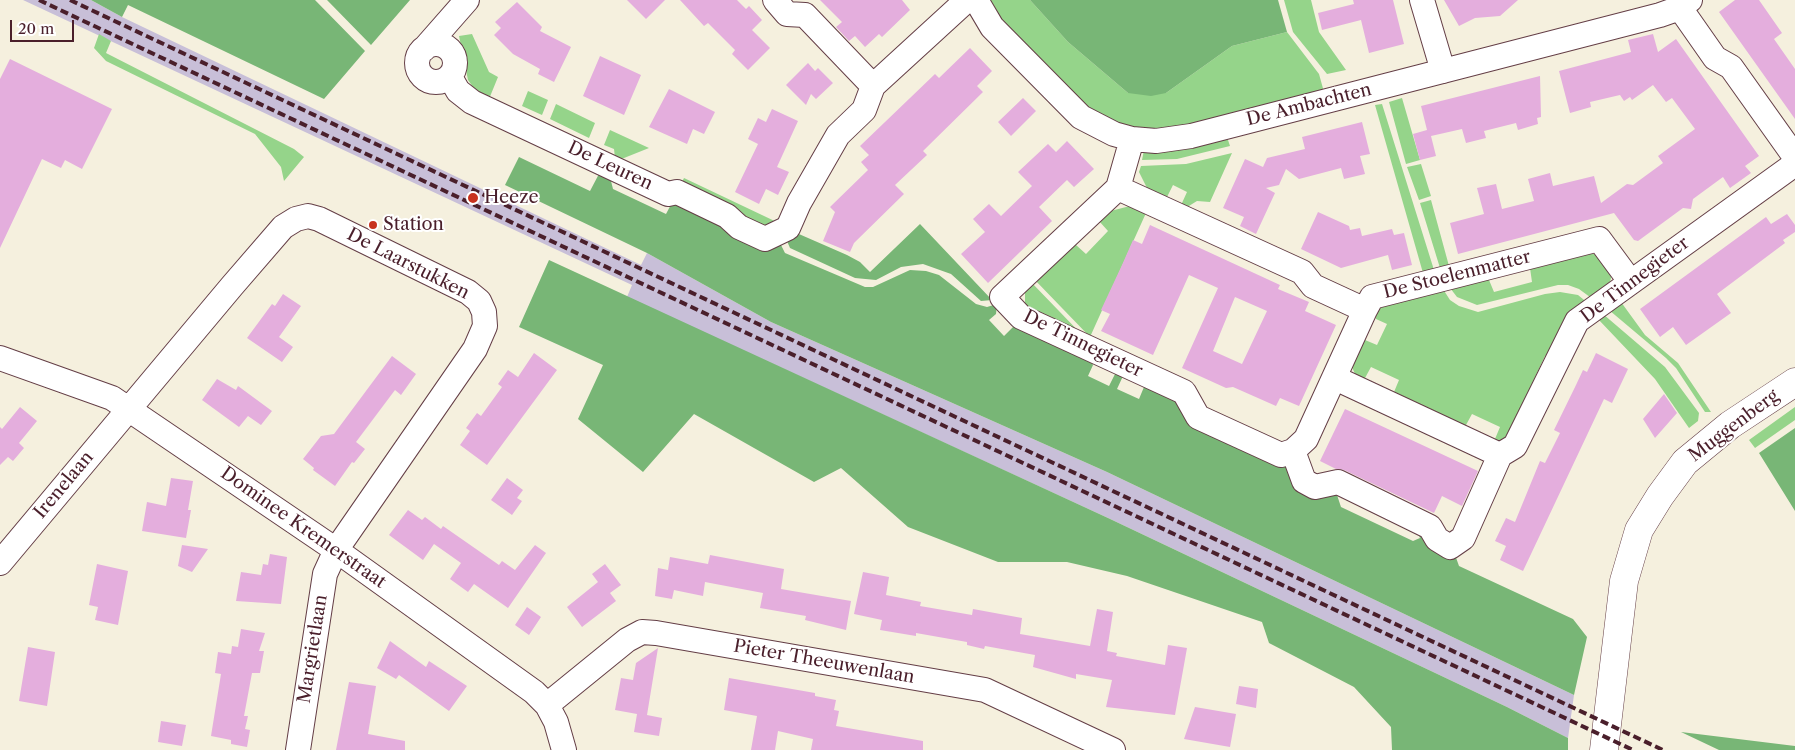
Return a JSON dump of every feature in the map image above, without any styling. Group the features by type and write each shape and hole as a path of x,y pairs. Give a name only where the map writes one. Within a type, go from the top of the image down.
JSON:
{"main road":[{"name":"Muggenberg","path":"1604,750 1624,581 1639,530 1660,496 1685,462 1730,425 1795,382"},
{"name":"Muggenberg","path":"1624,581 1649,534 1696,473 1795,398"}],"street":[{"path":"774,0 787,14 805,15 873,86 967,0"},
{"name":"De Ambachten","path":"976,0 992,27 1070,107 1097,127 1132,139 1156,141 1190,136 1444,71 1685,4"},
{"path":"1422,0 1444,71"},
{"name":"De Leuren","path":"463,2 424,49 418,60 419,72 423,77 433,82 440,82 450,77 458,91 472,102 668,194 677,192 727,216 739,227 766,239 777,236 788,228 838,135 864,110 873,86"},
{"path":"1685,4 1715,58 1731,67 1795,157"},
{"path":"1118,188 1132,139"},
{"name":"De Tinnegieter","path":"1118,188 1002,297 1021,317 1184,392 1198,417 1281,455 1293,451 1304,481 1314,487 1338,482 1430,527 1437,539 1450,547 1462,538 1500,455 1515,446 1577,321 1795,164"},
{"name":"De Stoelenmatter","path":"1118,188 1302,272 1313,286 1365,310 1372,297 1600,239 1630,281"},
{"name":"De Laarstukken","path":"128,408 283,227 296,219 308,216 319,219 468,292 479,301 485,326 475,349 336,550"},
{"path":"1293,451 1306,439 1365,310"},
{"name":"Dominee Kremerstraat","path":"0,358 112,398 336,550 534,692 547,705 556,722 564,750"},
{"path":"1335,378 1500,455"},
{"name":"Irenelaan","path":"0,563 128,408"},
{"name":"Margrietlaan","path":"298,750 325,574 336,550"},
{"name":"Pieter Theeuwenlaan","path":"547,705 627,640 642,632 656,633 986,690 1113,750"}],"shaded area":[{"path":"23,0 91,0 122,17 641,265 647,253 771,322 1107,472 1574,695 1568,738 1507,707 1108,518 627,297 632,285"}],"green space":[{"path":"91,0 315,0 365,51 324,99 128,5 122,17"},
{"path":"327,0 410,0 371,45"},
{"path":"986,0 1030,0 1068,42 1128,93 1166,93 1232,46 1287,32 1319,74 1324,92 1190,126 1158,131 1119,126 1087,109 1000,21"},
{"path":"1030,0 1278,0 1287,32 1232,46 1166,93 1151,96 1128,93 1068,42"},
{"path":"1284,0 1311,0 1319,32 1346,70 1327,74 1293,32"},
{"path":"99,34 111,41 106,53 294,149 304,157 284,181 281,167 255,134 106,61 94,48"},
{"path":"472,34 489,72 498,77 489,99 478,94 468,80 459,36"},
{"path":"528,91 548,100 542,115 522,106"},
{"path":"1402,98 1420,160 1406,164 1389,102"},
{"path":"556,104 595,123 589,138 550,119"},
{"path":"1382,104 1434,270 1423,273 1375,105"},
{"path":"610,130 649,148 619,160 615,158 614,149 604,145"},
{"path":"1227,137 1230,146 1177,159 1142,160 1144,150"},
{"path":"1232,153 1210,202 1197,201 1184,209 1182,203 1187,192 1173,185 1167,197 1160,200 1151,196 1139,172 1141,166 1186,164"},
{"path":"519,157 590,191 600,172 610,177 613,189 666,214 675,197 780,243 785,253 865,287 873,287 910,270 926,271 939,275 976,304 987,307 997,304 996,314 989,320 1004,336 1013,327 1021,325 1089,356 1093,365 1088,376 1109,386 1116,372 1123,376 1117,389 1139,399 1144,387 1152,384 1335,489 1341,507 1413,541 1420,538 1416,528 1454,552 1459,566 1573,619 1587,637 1574,695 1107,472 771,322 647,253 505,185"},
{"path":"1421,164 1431,196 1419,200 1407,167"},
{"path":"684,178 783,225 768,230 679,188"},
{"path":"1431,200 1449,266 1440,268 1420,203"},
{"path":"1130,206 1146,213 1090,337 1033,278 1067,245 1076,245 1086,254 1108,231 1099,221 1099,214"},
{"path":"920,224 992,300 981,301 951,274 923,264 901,267 876,280 855,278 790,248 787,241 792,231 847,255 860,262 870,272"},
{"path":"1583,249 1602,258 1612,272 1609,289 1594,300 1579,289 1568,285 1558,285 1477,305 1457,297 1447,284 1482,275 1489,280 1494,292 1532,282 1530,268"},
{"path":"549,260 1108,518 1507,707 1568,738 1568,750 1392,750 1391,727 1354,687 1269,643 1262,622 1127,576 1067,562 998,562 908,527 841,468 814,482 694,414 643,472 578,419 603,365 519,327"},
{"path":"1030,281 1087,340 1025,312 1025,285"},
{"path":"1441,286 1450,300 1459,306 1478,312 1545,294 1560,292 1578,295 1589,304 1554,353 1545,356 1520,409 1512,443 1498,447 1495,439 1500,427 1472,414 1466,425 1458,428 1398,400 1394,392 1399,380 1371,367 1365,378 1358,381 1349,360 1358,343 1365,340 1377,345 1387,324 1376,319 1373,309"},
{"path":"1621,302 1645,335 1678,363 1711,412 1705,412 1676,368 1666,358 1609,310"},
{"path":"1603,314 1665,367 1699,413 1698,421 1689,428 1655,379 1598,319"},
{"path":"1795,407 1795,420 1755,448 1749,440"},
{"path":"1795,428 1795,511 1759,453"},
{"path":"1681,732 1795,746 1795,750 1719,750"}],"building":[{"path":"627,0 665,0 646,19"},
{"path":"680,0 737,0 746,9 749,6 762,20 752,30 770,48 748,70 732,54 735,50 708,23 704,26"},
{"path":"820,0 902,0 910,10 882,37 879,34 865,47 855,36 849,41 836,27 842,22"},
{"path":"1353,0 1393,0 1404,44 1369,53 1361,20 1322,30 1318,13 1354,4"},
{"path":"1444,0 1518,0 1500,16 1475,18 1459,26"},
{"path":"1735,0 1759,0 1782,33 1774,39 1795,69 1795,119 1719,12"},
{"path":"517,2 542,27 540,31 571,47 554,82 538,74 540,69 513,54 494,35 501,28 495,22"},
{"path":"1653,34 1658,52 1676,39 1759,156 1745,166 1751,173 1730,188 1723,177 1693,199 1691,209 1683,208 1638,241 1634,240 1614,213 1458,254 1450,223 1484,214 1477,188 1496,184 1502,209 1534,201 1528,179 1550,173 1553,186 1594,176 1601,203 1627,184 1633,185 1663,163 1658,156 1695,129 1672,98 1666,102 1653,85 1632,100 1630,97 1624,101 1620,95 1590,102 1591,107 1570,113 1559,71 1631,52 1628,40"},
{"path":"970,48 992,71 977,86 983,92 923,151 927,155 895,185 904,194 854,243 850,252 823,241 835,212 830,207 868,170 861,162 869,155 860,146 935,74 939,78"},
{"path":"600,56 641,75 624,115 583,96"},
{"path":"10,59 112,109 82,169 65,160 61,168 42,159 0,248 0,79"},
{"path":"808,63 815,71 818,68 833,83 816,99 811,94 806,105 786,85"},
{"path":"1540,76 1541,117 1537,118 1538,124 1518,130 1516,123 1484,131 1486,138 1466,143 1462,129 1431,136 1436,156 1420,160 1413,134 1427,130 1421,106"},
{"path":"669,89 715,112 704,134 693,129 687,144 649,127"},
{"path":"1023,98 1036,111 1011,136 998,122"},
{"path":"772,109 798,121 777,167 789,172 778,195 766,189 759,204 735,192 758,144 748,139 758,118 766,122"},
{"path":"1362,122 1370,154 1360,156 1365,174 1344,179 1341,168 1299,179 1286,169 1279,185 1266,188 1275,193 1256,234 1240,226 1244,217 1223,208 1245,159 1263,167 1267,158 1305,149 1302,137"},
{"path":"1067,141 1094,169 1074,187 1067,180 1039,207 1052,221 988,283 961,254 985,232 973,219 989,204 1001,216 1032,186 1018,172 1048,144 1056,152"},
{"path":"1318,212 1349,226 1350,230 1360,228 1362,236 1392,229 1394,235 1404,233 1412,265 1392,270 1388,255 1341,268 1301,249"},
{"path":"1787,214 1795,225 1795,232 1783,240 1785,243 1717,294 1731,313 1686,345 1673,327 1660,337 1640,309 1766,217 1771,224"},
{"path":"1150,225 1280,285 1278,289 1309,302 1305,311 1336,325 1299,406 1280,398 1276,406 1233,387 1226,388 1182,368 1218,288 1189,275 1153,355 1101,331 1110,314 1101,310 1133,240 1142,244","holes":["1235,297 1267,311 1242,364 1213,351"]},
{"path":"283,294 301,306 279,337 293,347 282,362 247,338 272,304 275,306"},
{"path":"534,353 557,370 487,465 460,445 470,431 466,428 477,413 481,416 502,387 498,384 508,370 518,377"},
{"path":"1596,353 1628,369 1612,403 1604,399 1523,571 1500,560 1506,546 1495,541 1506,518 1515,522 1540,461 1545,463 1560,433 1554,430 1583,370 1587,372"},
{"path":"392,356 416,374 401,395 395,390 356,442 365,449 354,463 352,462 335,486 313,470 314,468 303,459 321,436 334,434"},
{"path":"217,379 236,390 238,386 272,411 261,425 248,416 239,427 202,400"},
{"path":"1664,394 1677,413 1655,438 1643,419"},
{"path":"20,407 37,421 19,443 24,448 13,461 8,457 0,465 0,427 2,429"},
{"path":"1345,409 1478,471 1462,506 1442,496 1434,513 1344,470 1336,469 1320,461"},
{"path":"171,478 193,481 188,510 191,510 186,538 142,531 147,502 166,506"},
{"path":"507,478 523,490 517,498 522,501 512,515 491,500"},
{"path":"408,510 422,520 425,517 441,529 443,526 499,565 502,561 515,570 535,545 546,553 508,608 474,584 468,592 450,579 461,563 434,544 423,560 389,535"},
{"path":"182,545 208,549 192,572 178,566"},
{"path":"270,554 287,557 281,604 236,601 241,572 261,575 263,564 268,565"},
{"path":"710,555 784,569 781,589 851,601 846,630 805,620 806,616 760,608 763,593 705,582 703,596 674,590 672,599 655,596 658,568 668,570 670,557 708,564"},
{"path":"97,564 128,571 118,625 95,620 98,607 89,605"},
{"path":"605,564 621,585 610,593 616,601 582,627 567,607 598,582 592,574"},
{"path":"863,572 889,577 886,595 921,602 920,606 972,615 973,609 1022,618 1020,634 1090,646 1097,609 1113,612 1107,651 1117,653 1116,656 1165,665 1168,645 1187,648 1175,715 1106,707 1112,680 1076,674 1076,679 1033,667 1035,655 985,646 984,649 967,645 967,642 916,633 916,636 880,630 882,620 854,614"},
{"path":"527,607 541,617 529,635 515,625"},
{"path":"241,629 265,633 259,651 264,651 260,673 252,673 244,716 248,716 245,729 250,730 247,747 231,744 231,740 211,736 221,674 215,673 218,652 231,654 232,646 238,647"},
{"path":"390,641 426,667 429,661 467,686 449,711 399,675 396,679 377,668"},
{"path":"28,647 55,652 47,706 19,701"},
{"path":"658,648 647,715 662,718 659,736 634,732 637,714 615,710 621,678 633,680 636,663"},
{"path":"729,678 815,693 815,696 836,700 834,710 839,711 836,726 923,741 923,750 811,750 813,739 778,731 775,750 751,750 757,716 724,710"},
{"path":"349,682 376,686 368,734 405,741 405,750 336,750"},
{"path":"1239,686 1258,689 1256,708 1236,704"},
{"path":"1195,707 1236,714 1230,747 1184,739"},
{"path":"161,721 186,725 182,746 158,742"}],"railway":[{"path":"39,0 1633,750"},
{"path":"70,0 1663,750"}],"place":[{"name":"Heeze","path":"473,198"},
{"name":"Station","path":"373,225"}]}
